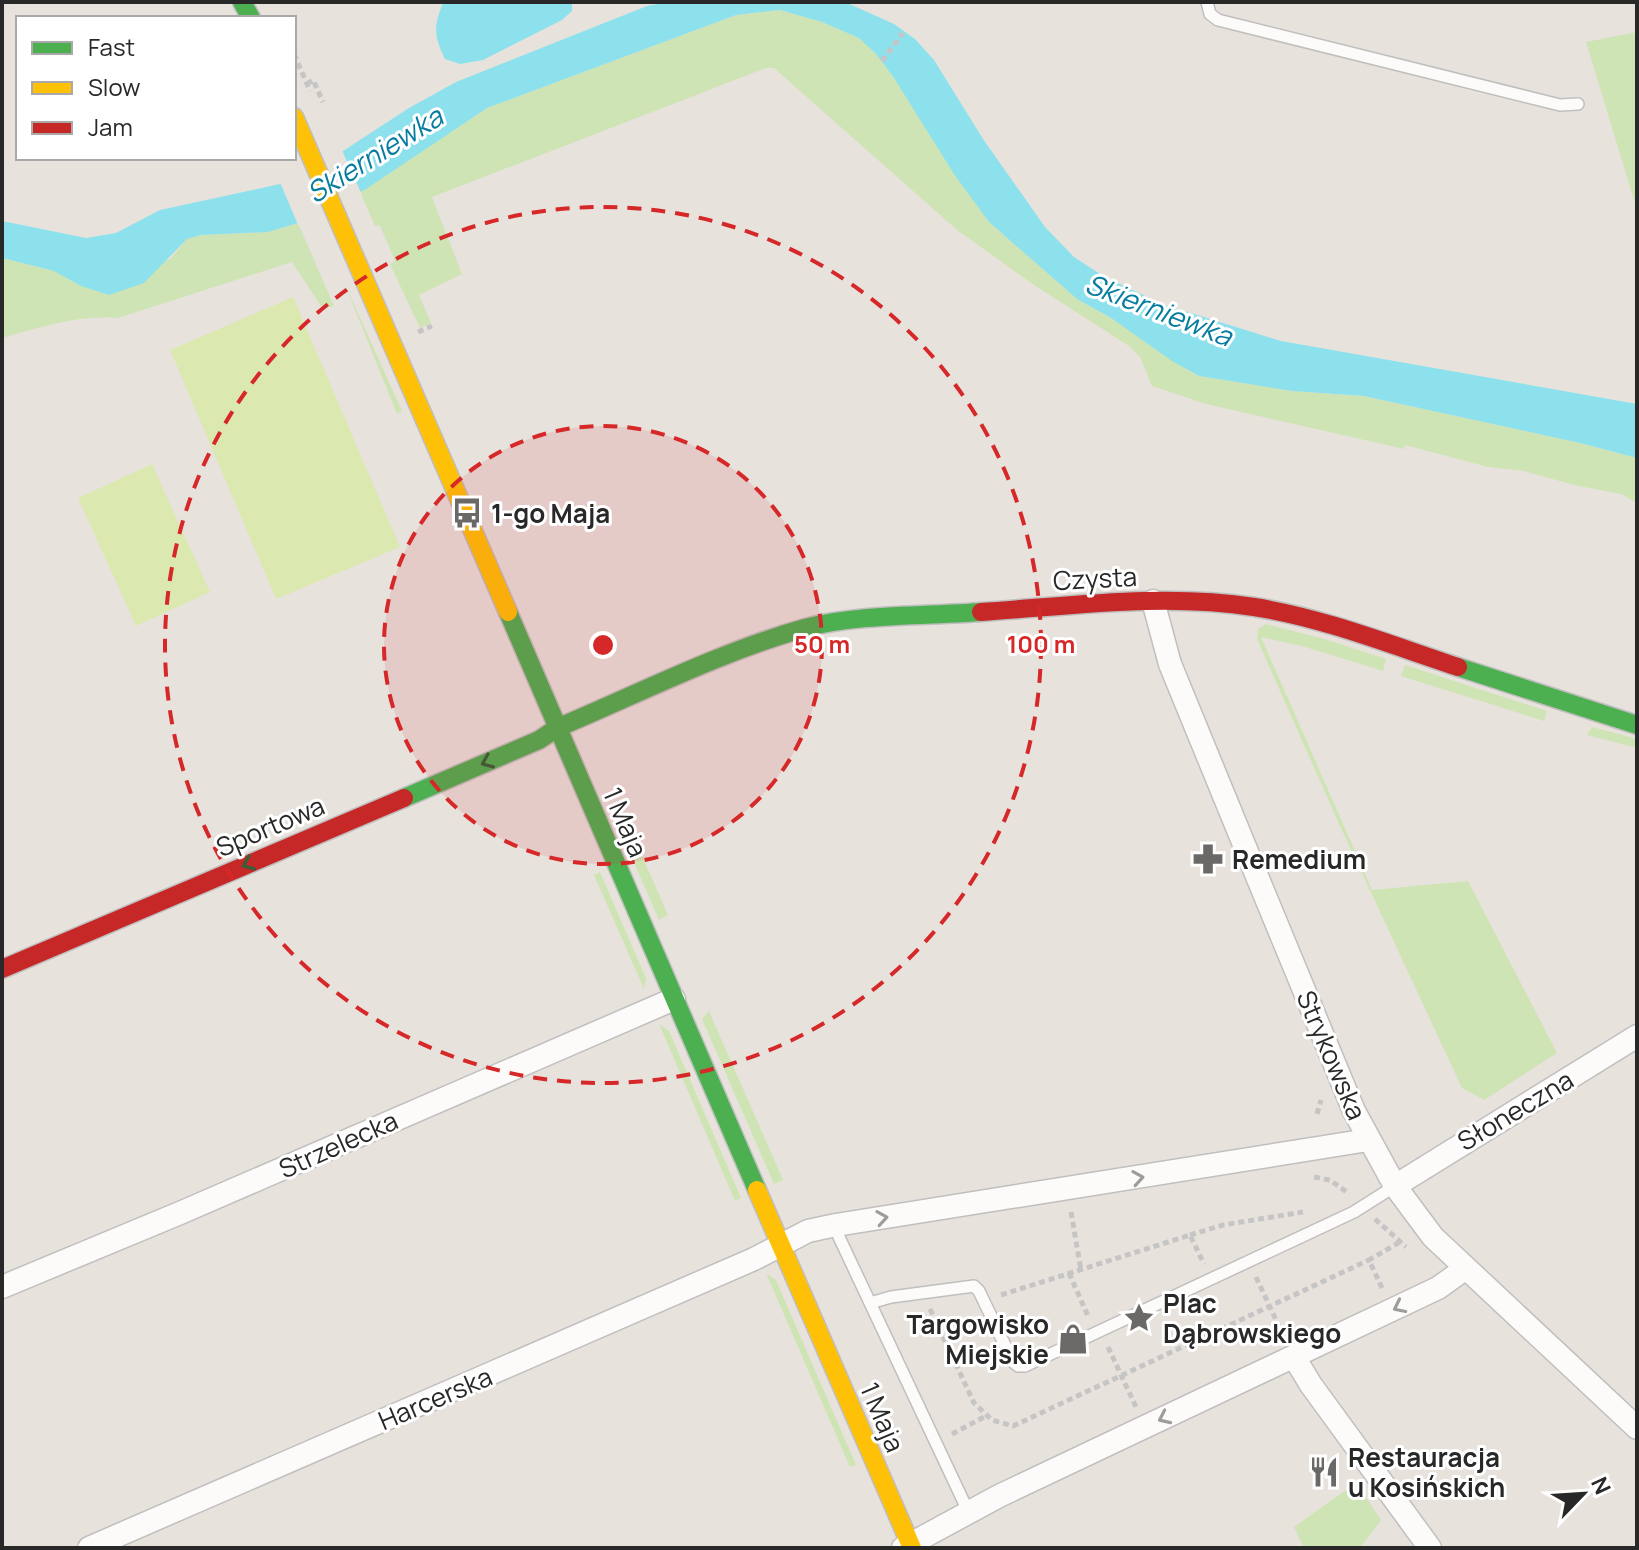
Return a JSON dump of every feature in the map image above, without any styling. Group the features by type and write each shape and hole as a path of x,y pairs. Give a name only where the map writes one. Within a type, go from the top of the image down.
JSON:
{"street":[{"name":"1 Maja","path":"296,122 467,513 908,1547"},
{"name":"Czysta","path":"557,728 744,649 806,628 852,621 1153,601 1252,607 1315,620 1637,725"},
{"name":"Strykowska","path":"1153,601 1170,664 1368,1140 1395,1186 1433,1237 1637,1428"},
{"name":"Sportowa","path":"2,969 539,740 557,728"},
{"name":"Strzelecka","path":"2,1287 674,999"},
{"name":"Słoneczna","path":"1395,1186 1637,1036"},
{"path":"780,1245 808,1231 836,1225 1368,1140"},
{"name":"Harcerska","path":"89,1548 780,1245"},
{"path":"908,1547 968,1511 1438,1288 1466,1268"},
{"path":"1294,1357 1329,1411 1430,1548"}],"lane":[{"path":"1207,2 1210,14 1218,20 1560,105 1578,104"},
{"path":"870,1303 974,1286 984,1300 1013,1362 1025,1366 1354,1212 1395,1186"},
{"path":"836,1225 968,1511"}],"path":[{"path":"882,61 903,33"},
{"path":"307,84 313,80 318,90"},
{"path":"417,333 432,326"},
{"path":"1317,1114 1320,1091"},
{"path":"1340,1199 1349,1194"},
{"path":"984,1300 1220,1226 1314,1210"},
{"path":"1071,1212 1081,1270"},
{"path":"1190,1235 1212,1279"},
{"path":"923,1292 974,1403 986,1416 1013,1426 1369,1260 1400,1242"},
{"path":"1369,1260 1392,1311"},
{"path":"1249,1261 1294,1357"},
{"path":"1069,1273 1145,1427"},
{"path":"936,1442 986,1416"}],"green space":[{"path":"780,10 822,22 859,38 894,78 989,222 1077,299 1111,318 1189,371 1199,376 1292,391 1364,396 1637,458 1637,503 1621,494 1206,404 1152,386 1140,357 1129,346 1031,283 957,230 774,68 766,68 432,197 462,274 419,295 431,323 420,328 390,264 395,261 381,228 375,226 360,192 487,108 736,15"},
{"path":"1637,32 1637,210 1586,42"},
{"path":"298,223 334,306 323,309 292,262 118,318 74,320 2,338 2,258 54,271 81,286 170,259 187,239 201,235 268,232"},
{"path":"343,280 402,411 397,414"},
{"path":"293,297 400,547 276,599 170,350"},
{"path":"152,464 210,592 136,626 78,498"},
{"path":"1266,624 1386,659 1383,671 1261,637 1372,890 1468,881 1557,1053 1484,1100 1462,1088 1340,826 1257,639 1258,629"},
{"path":"1405,665 1547,711 1544,721 1401,676"},
{"path":"1592,727 1637,739 1637,748 1587,735"},
{"path":"632,833 668,915 659,920 623,837"},
{"path":"600,872 646,978 644,989 594,875"},
{"path":"709,1011 783,1180 774,1184 702,1019"},
{"path":"659,1024 669,1031 741,1198 735,1201"},
{"path":"766,1273 776,1280 856,1465 850,1467"},
{"path":"1356,1483 1381,1520 1360,1548 1304,1548 1294,1527"}],"water":[{"path":"443,2 572,2 572,11 562,20 483,60 460,64 445,59 438,43 437,24"},
{"name":"Skierniewka","path":"668,2 845,2 894,24 915,39 934,60 983,139 1045,227 1074,257 1103,276 1162,304 1281,341 1637,404 1637,458 1364,396 1292,391 1199,376 1077,299 989,222 954,174 894,78 859,38 822,22 780,10 736,15 487,108 366,189 298,223 268,232 201,235 187,239 144,283 109,295 81,286 54,271 2,258 2,221 86,238 116,233 160,210 280,184 343,151 456,82 647,6"}],"pier":[{"path":"341,148 362,195 299,227 279,180"}],"traffic: fast":[{"path":"242,2 250,16"},
{"path":"508,612 757,1190"},
{"path":"404,798 539,740 557,728 680,674 773,638 846,620 981,612"},
{"path":"1458,667 1637,725"}],"traffic: slow":[{"path":"296,122 508,612"},
{"path":"757,1190 912,1548"}],"traffic: jam":[{"path":"981,612 1118,602 1220,603 1306,618 1458,667"},
{"path":"2,969 404,798"}],"place":[{"name":"1-go Maja","path":"467,513"},
{"name":"Remedium","path":"1208,859"},
{"name":"Plac Dąbrowskiego","path":"1139,1318"},
{"name":"Targowisko Miejskie","path":"1073,1339"},
{"name":"Restauracja u Kosińskich","path":"1324,1472"}]}
